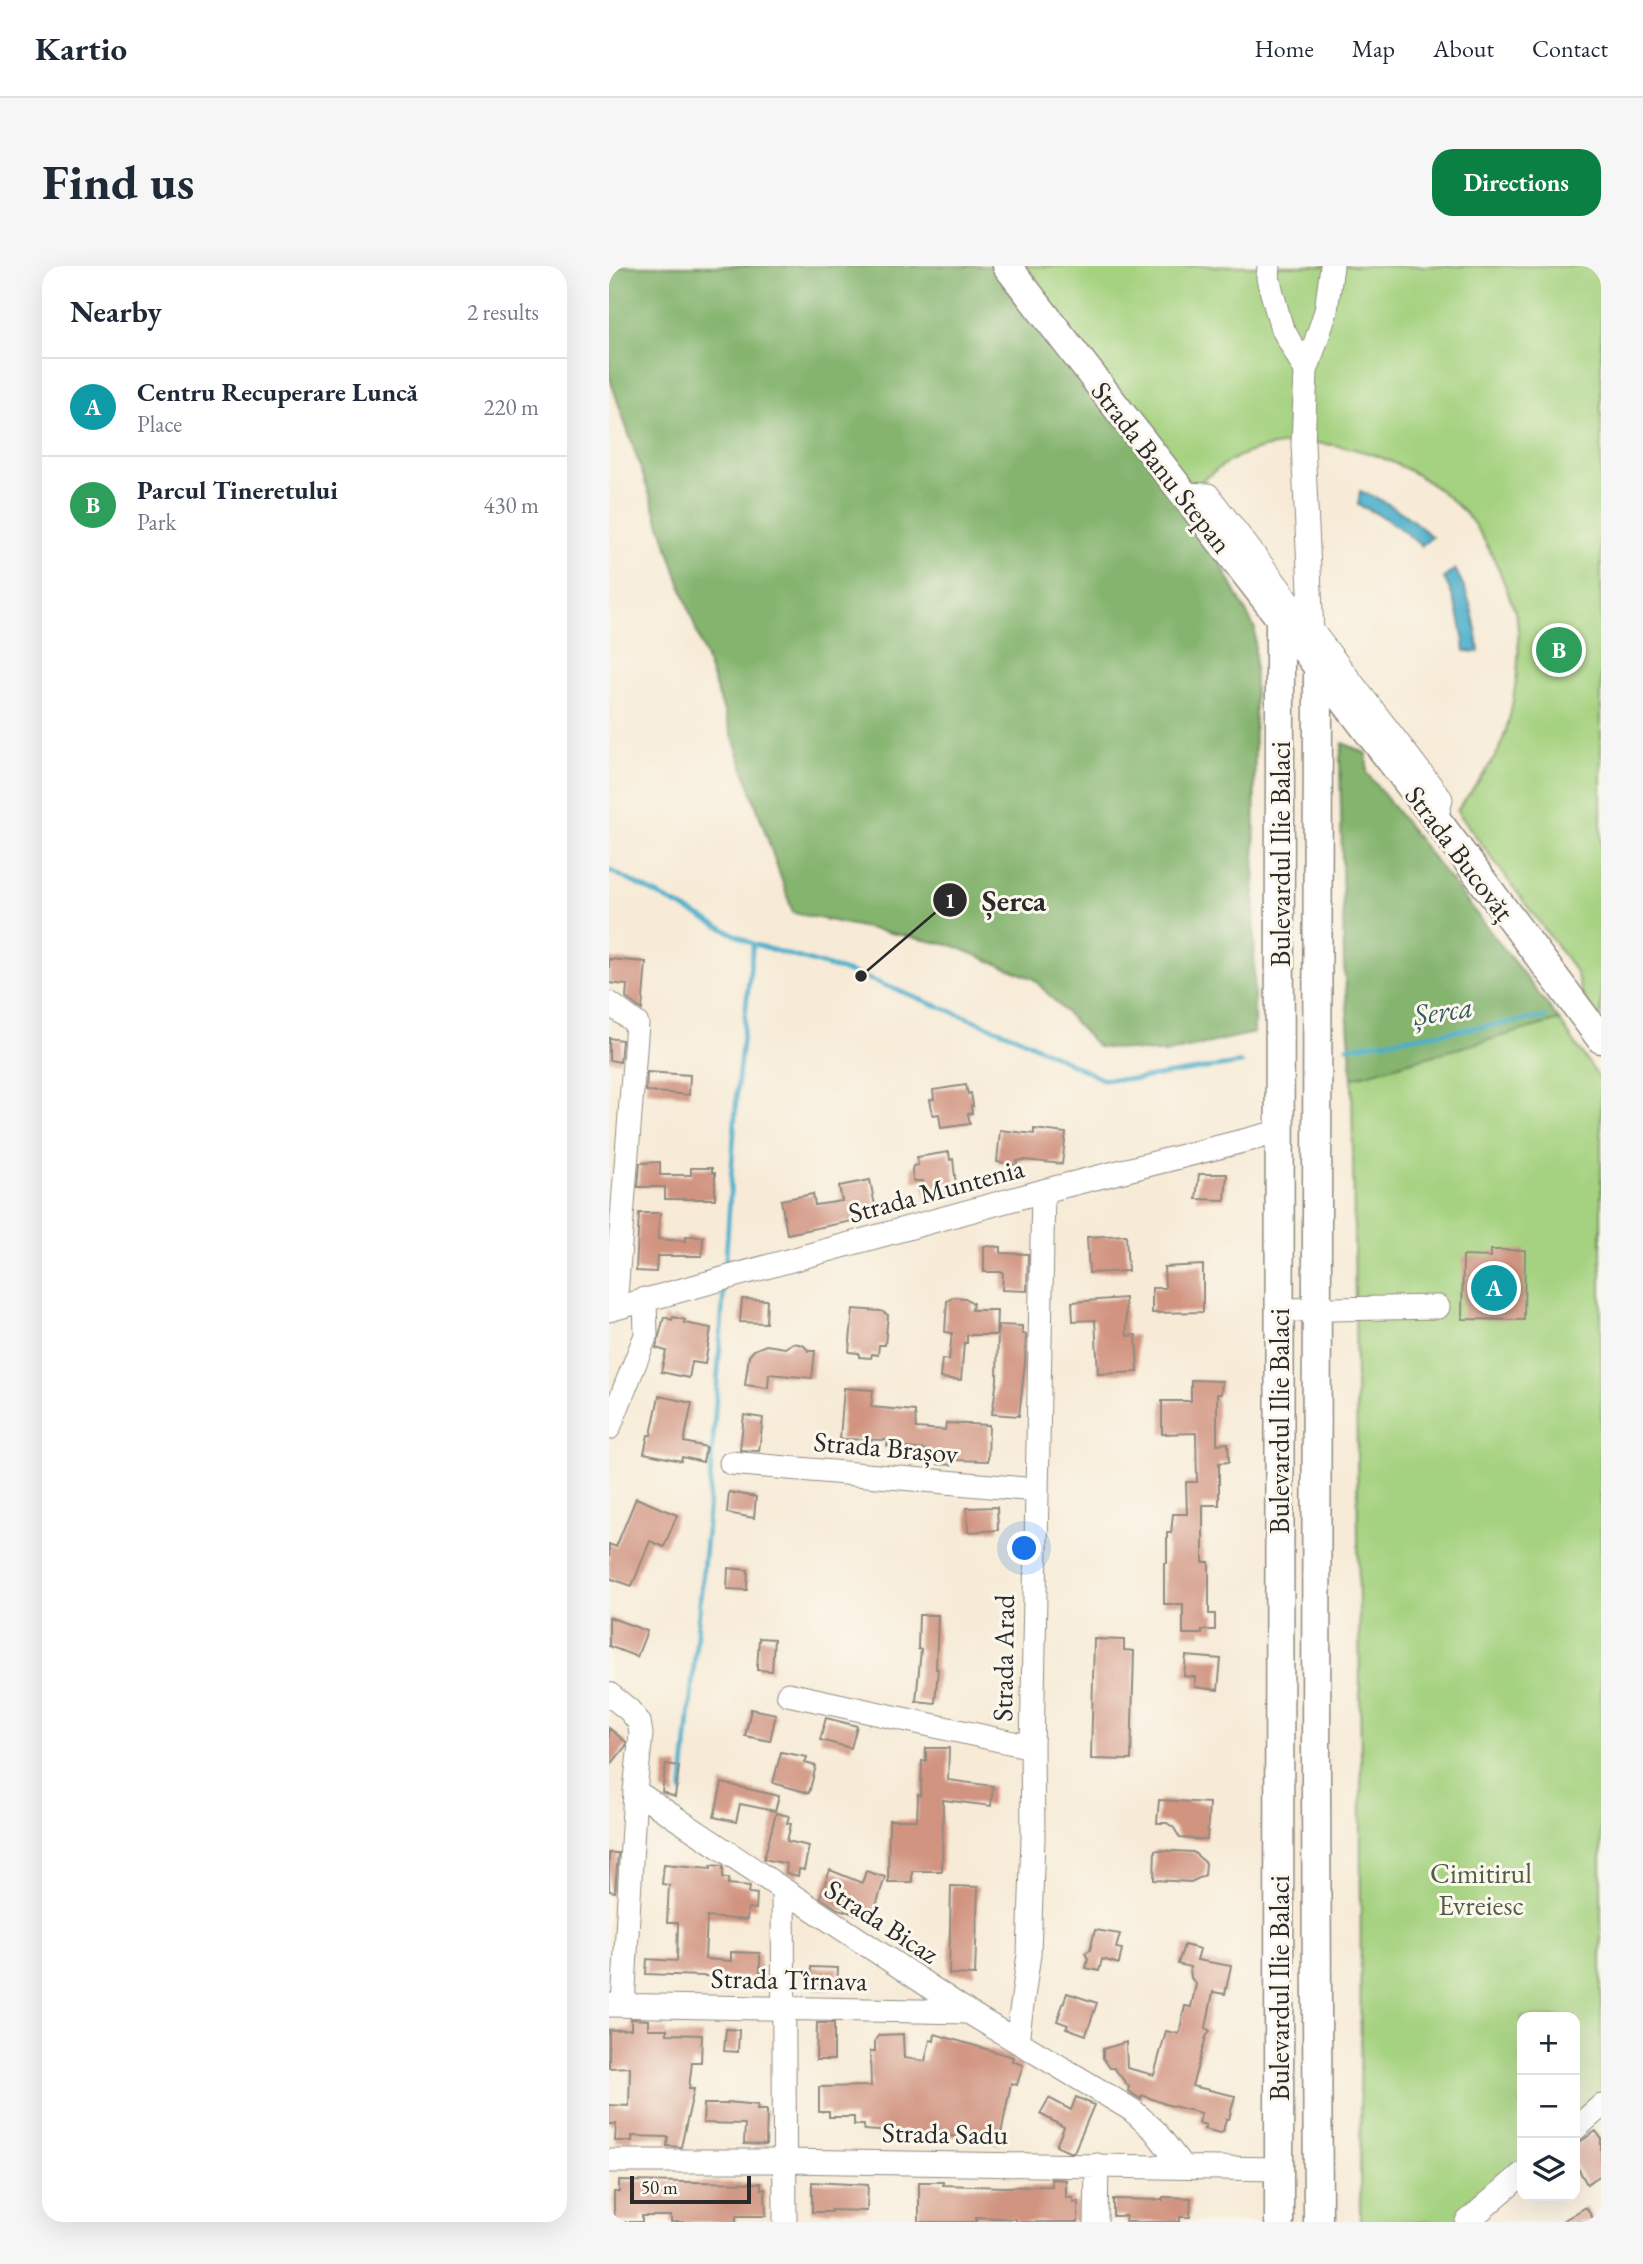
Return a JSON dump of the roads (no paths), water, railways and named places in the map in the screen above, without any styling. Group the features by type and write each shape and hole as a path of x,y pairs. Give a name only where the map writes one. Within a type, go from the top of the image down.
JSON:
{"main road":[{"name":"Strada Banu Stepan","path":"1007,266 1318,668"},
{"name":"Bulevardul Ilie Balaci","path":"1279,2222 1280,619"},
{"name":"Bulevardul Ilie Balaci","path":"1318,668 1318,2222"},
{"name":"Strada Bucovăț","path":"1318,668 1436,819 1601,1039"}],"street":[{"path":"1269,266 1268,278 1280,326 1306,371"},
{"path":"1318,668 1312,630 1303,444 1306,371 1326,311 1332,266"},
{"path":"1184,494 1209,495 1441,799 1436,819"},
{"path":"609,1003 637,1024 612,1309"},
{"name":"Strada Muntenia","path":"612,1309 1042,1191 1279,1132"},
{"name":"Strada Arad","path":"1017,2041 1029,1954 1034,1837 1031,1747 1042,1191"},
{"path":"609,1428 646,1335 645,1299"},
{"path":"1279,1310 1438,1307"},
{"name":"Strada Brașov","path":"731,1463 1036,1490"},
{"path":"609,1694 639,1722 641,1734 616,2005"},
{"path":"788,1694 1031,1747"},
{"name":"Strada Bicaz","path":"635,1791 968,2012 1132,2110 1155,2131 1182,2166"},
{"path":"783,1891 785,2222"},
{"name":"Strada Tîrnava","path":"616,2005 968,2012"},
{"path":"1580,2125 1601,2106"},
{"name":"Strada Sadu","path":"609,2161 785,2161 1279,2169"},
{"path":"1097,2165 1097,2222"},
{"path":"1467,2222 1517,2178"}],"water":[{"path":"1360,491 1399,511 1432,537 1421,546 1391,522 1358,505"},
{"path":"1455,569 1471,609 1479,652 1465,651 1458,614 1444,578"}],"waterway":[{"name":"Șerca","path":"609,870 753,944 861,976 1017,1037 1102,1079 1136,1079 1242,1063"},
{"path":"725,1272 737,1088 753,944"},
{"name":"Șerca","path":"1347,1047 1546,1017"},
{"path":"682,1792 706,1538 724,1287"}],"place":[{"name":"Parcul Tineretului","path":"1559,650"},
{"name":"Șerca","path":"861,976"},
{"name":"Centru Recuperare Luncă","path":"1494,1288"}],"park label":[{"name":"Cimitirul Evreiesc","path":"1481,1889"}]}
